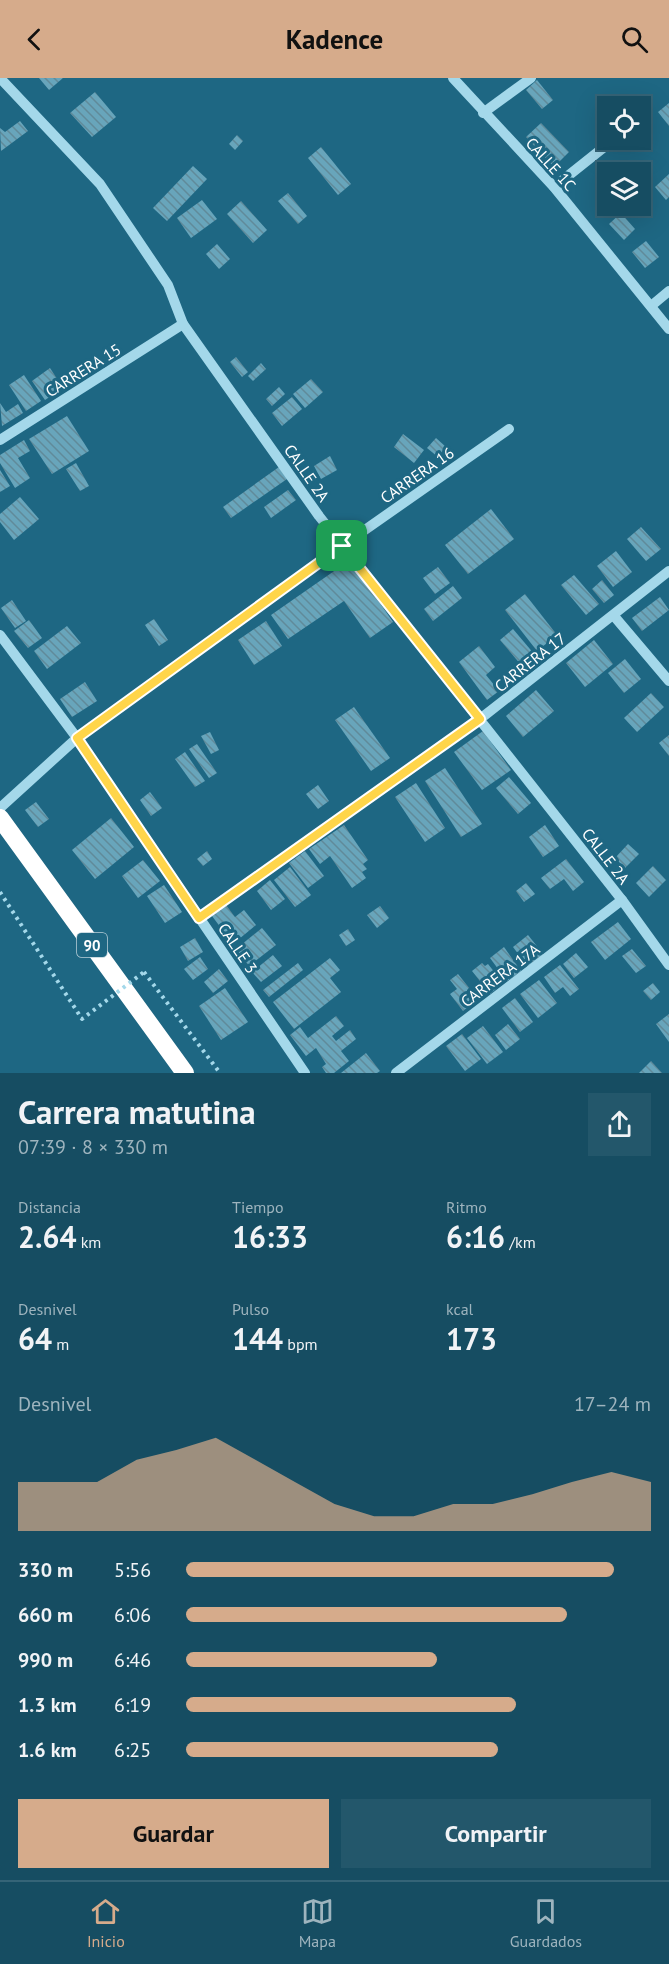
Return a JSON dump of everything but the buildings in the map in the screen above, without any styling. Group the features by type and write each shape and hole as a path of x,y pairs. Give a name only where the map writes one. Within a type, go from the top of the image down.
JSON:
{"highway":[{"name":"90","path":"0,818 185,1073"}],"street":[{"name":"CALLE 2A","path":"0,78 100,184 168,285 183,324 342,546 622,900 669,964"},
{"name":"CALLE 1C","path":"453,78 554,187 669,329"},
{"path":"483,113 531,78"},
{"path":"554,187 600,150"},
{"path":"651,306 669,291"},
{"name":"CARRERA 15","path":"0,440 183,324"},
{"name":"CARRERA 16","path":"0,808 77,738 342,546 509,429"},
{"name":"CARRERA 17","path":"199,918 480,719 669,571"},
{"path":"614,616 669,681"},
{"name":"CALLE 3","path":"0,634 77,738 305,1073"},
{"name":"CARRERA 17A","path":"396,1073 622,900"}],"path":[{"path":"0,892 82,1019 144,972 220,1073"}],"route":[{"path":"342,546 480,719 199,918 77,738 342,546"}]}
